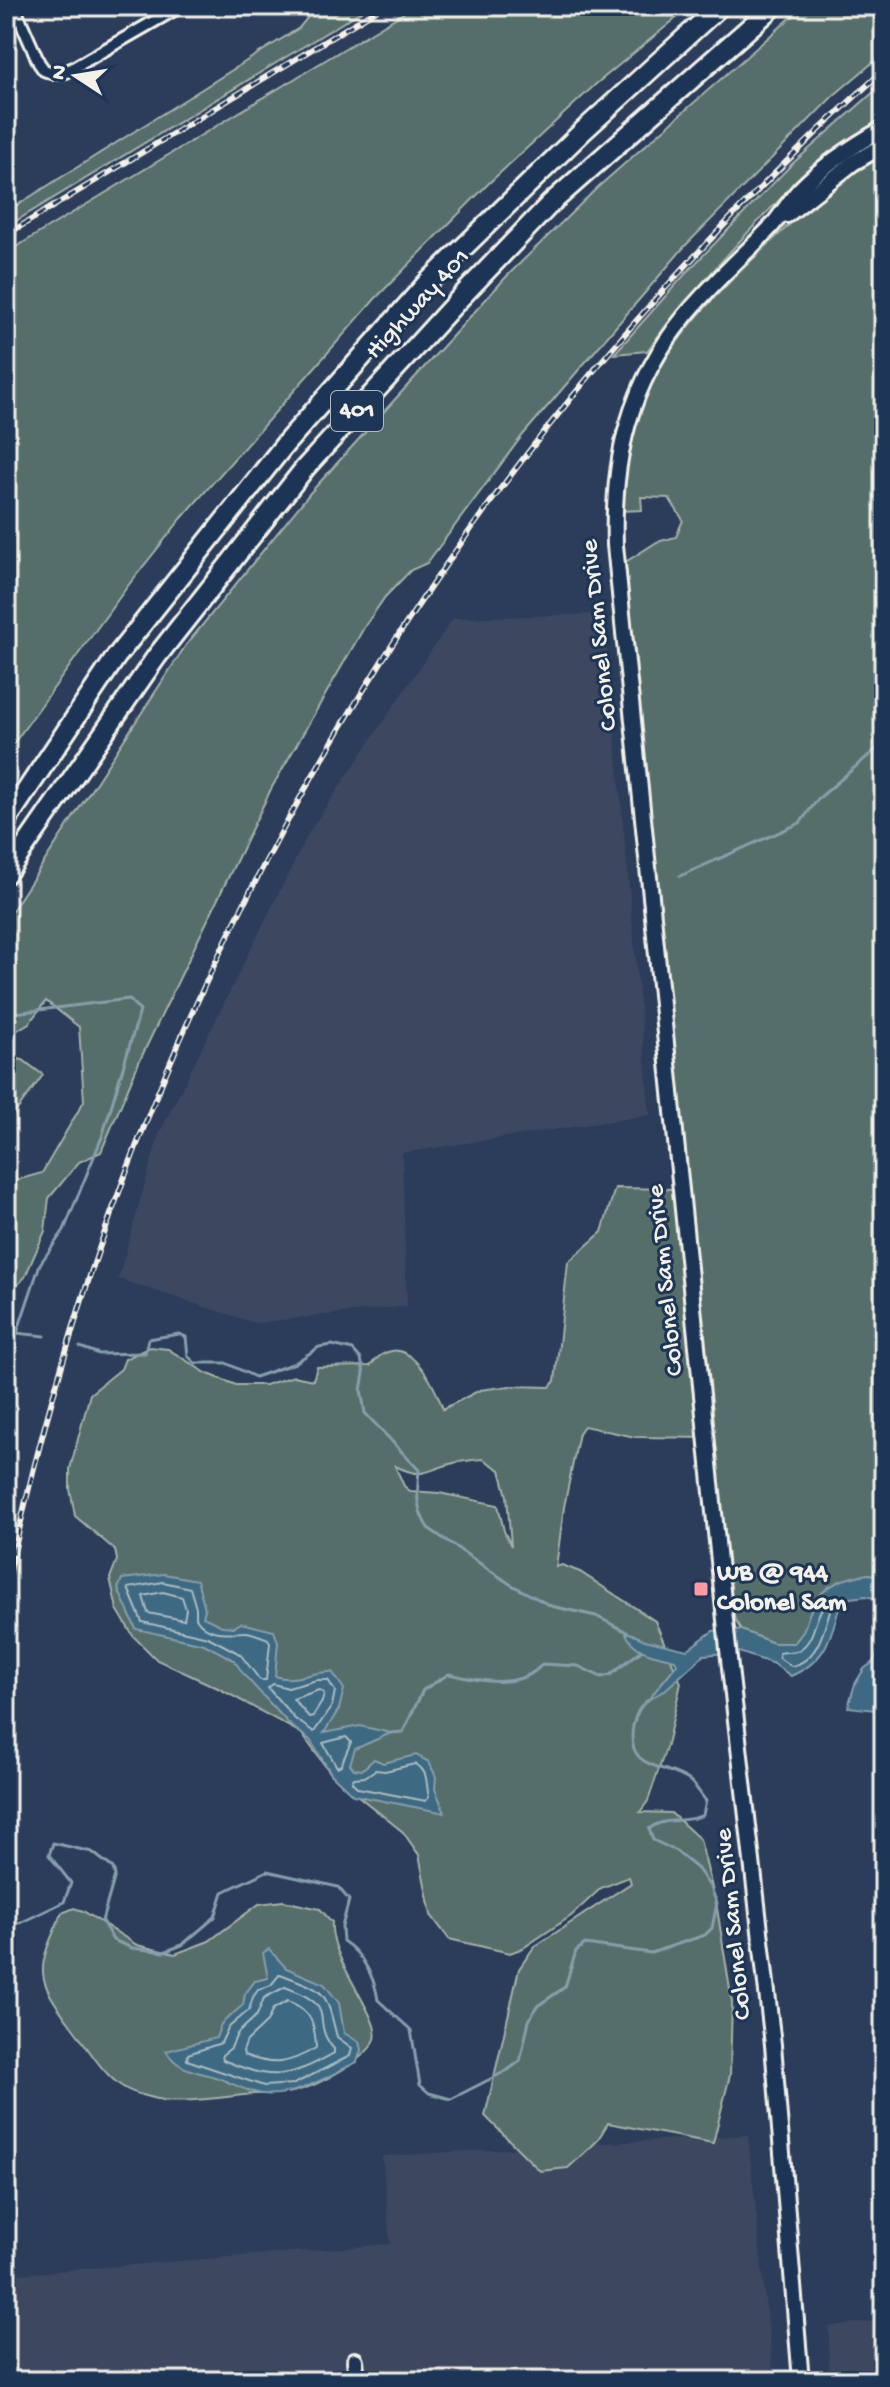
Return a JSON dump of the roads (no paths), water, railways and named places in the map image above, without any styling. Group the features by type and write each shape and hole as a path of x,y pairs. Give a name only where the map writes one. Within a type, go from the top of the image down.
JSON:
{"highway":[{"name":"Highway 401","path":"6,821 116,657 286,443 428,282 583,131 720,6"},
{"name":"Highway 401","path":"6,874 157,656 305,468 550,204 774,6"}],"street":[{"path":"14,6 39,63 44,70 60,73 181,6"},
{"name":"Colonel Sam Drive","path":"801,2381 773,2045 724,1613 615,545 614,496 622,443 631,410 652,364 693,307 773,224 816,173 858,142 884,128"},
{"name":"Colonel Sam Drive","path":"773,224 853,163 884,145"},
{"path":"355,2360 357,2381"}],"water":[{"path":"164,1574 197,1580 205,1609 203,1617 222,1626 234,1627 241,1623 274,1631 278,1642 275,1676 289,1678 332,1672 344,1689 339,1709 324,1733 360,1726 391,1733 355,1749 350,1764 354,1769 362,1770 374,1759 383,1763 416,1755 429,1762 445,1813 353,1795 332,1775 310,1740 290,1725 234,1660 204,1644 136,1629 118,1589 122,1579"},
{"path":"868,1574 884,1577 884,1601 866,1596 842,1599 827,1645 804,1669 791,1676 774,1664 739,1652 704,1655 665,1690 648,1700 677,1664 675,1660 639,1649 625,1631 645,1640 687,1650 713,1631 728,1629 741,1630 773,1643 794,1643 824,1591 845,1579"},
{"path":"884,1640 884,1711 848,1707 855,1684 864,1669 873,1662"},
{"path":"269,1949 286,1968 324,1984 339,2003 344,2033 359,2042 361,2050 357,2062 311,2085 287,2093 262,2094 176,2062 166,2051 216,2038 221,2024 243,2005 245,1994 255,1981 268,1978 263,1953"}],"waterway":[{"path":"680,876 800,823 818,799 875,750 884,748"},
{"path":"6,1014 129,999 140,1011 102,1137 64,1230 40,1264 17,1333"},
{"path":"6,1332 45,1336"},
{"path":"80,1347 99,1354 145,1353 148,1339 179,1334 186,1337 188,1356 195,1363 226,1363 255,1377 295,1363 319,1347 332,1345 353,1350 361,1359 364,1373 361,1390 365,1413 419,1470 419,1507 428,1528 510,1584 551,1606 596,1616 625,1631"},
{"path":"391,1733 403,1732 423,1690 449,1674 486,1681 511,1680 523,1678 542,1664 578,1666 601,1677 610,1675 641,1651"},
{"path":"6,1922 20,1923 64,1902 71,1883 49,1855 53,1843 92,1852 113,1868 115,1875 102,1921 113,1940 132,1948 164,1952 182,1945 215,1917 223,1892 267,1871 338,1887 349,1900 342,1927 343,1941 356,1952 366,1967 378,2000 411,2030 420,2085 429,2093 451,2099 520,2061 529,2021 536,2007 565,1987 576,1951 585,1944 651,1953 705,1935 712,1928 717,1903 711,1888 698,1869 676,1851 653,1840 649,1829 662,1823 703,1815 706,1801 690,1781 650,1764 635,1751 632,1741 634,1722 640,1708 648,1700"}],"railway":[{"path":"6,235 383,6"},
{"path":"6,1590 60,1371 131,1160 219,955 322,760 441,572 574,395 722,227 884,70"}],"place":[{"name":"WB @ 944 Colonel Sam","path":"701,1589"}]}
